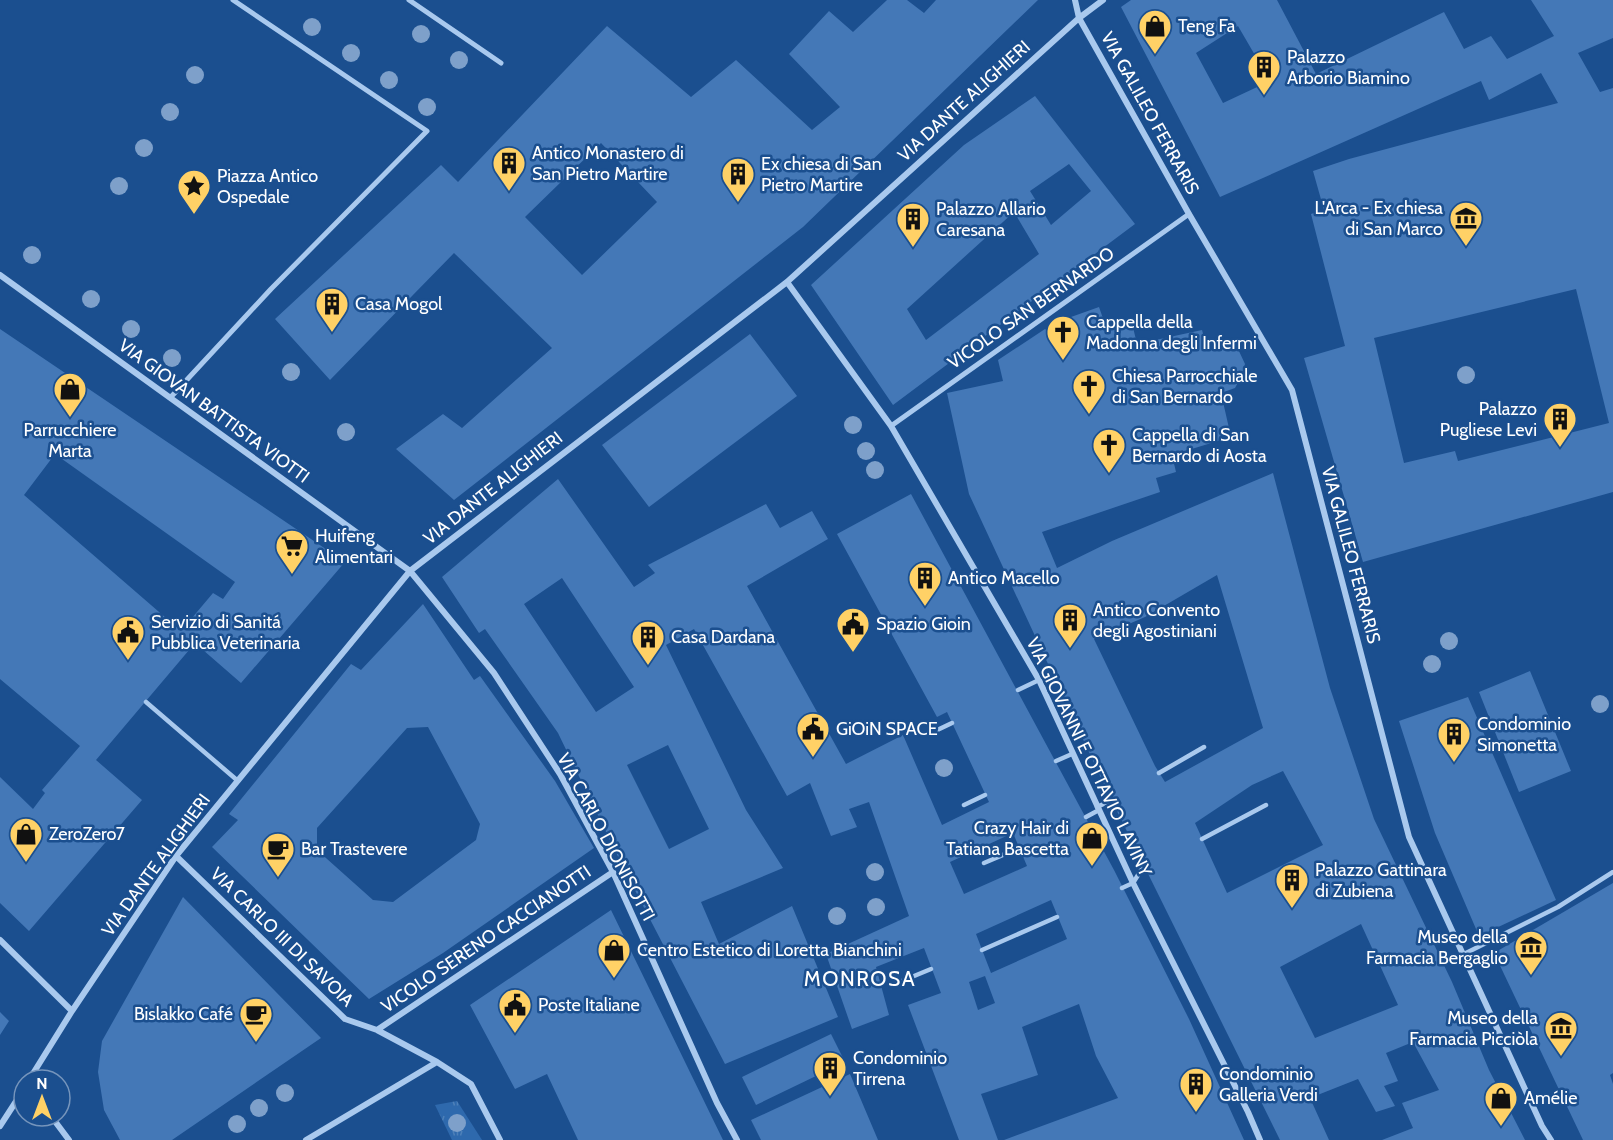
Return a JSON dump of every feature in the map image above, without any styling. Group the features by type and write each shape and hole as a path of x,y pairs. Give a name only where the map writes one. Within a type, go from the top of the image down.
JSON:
{"street":[{"path":"170,398 272,289 427,131 233,0"},
{"path":"409,0 501,63"},
{"name":"VIA GALILEO FERRARIS","path":"1075,0 1079,18 1189,214 1292,390 1409,837 1542,1126 1551,1140"},
{"name":"VIA DANTE ALIGHIERI","path":"37,1068 72,1011 177,856 410,571 786,282 1079,18 1103,0"},
{"name":"VICOLO SAN BERNARDO","path":"891,426 1189,214"},
{"name":"VIA GIOVAN BATTISTA VIOTTI","path":"0,275 410,571"},
{"name":"VIA GIOVANNI E OTTAVIO LAVINY","path":"786,282 891,426 1039,680 1132,884 1260,1140"},
{"name":"VIA CARLO DIONISOTTI","path":"410,571 494,673 560,774 612,872 717,1103 737,1140"},
{"name":"VIA CARLO III DI SAVOIA","path":"177,856 345,1019 377,1030 437,1062 471,1084 500,1140"},
{"name":"VICOLO SERENO CACCIANOTTI","path":"377,1030 612,872"},
{"path":"0,940 72,1011"},
{"path":"306,1140 437,1062"},
{"path":"0,1126 12,1108"}],"lane":[{"path":"1018,690 1039,680"},
{"path":"146,702 238,781"},
{"path":"931,733 952,723"},
{"path":"1159,774 1204,747"},
{"path":"1056,761 1072,754"},
{"path":"964,805 985,795"},
{"path":"1086,817 1112,800"},
{"path":"1202,839 1266,804"},
{"path":"984,863 1019,848"},
{"path":"1122,888 1132,884 1145,864"},
{"path":"1464,954 1558,907 1613,872"},
{"path":"982,950 1057,917"},
{"path":"902,981 931,969"}],"green space":[{"path":"457,1101 482,1140 452,1140 435,1105"}],"building":[{"path":"887,0 907,0 924,13 936,0 1038,0 803,227 454,500 396,449 443,414 462,428 552,348 454,253 330,380 275,319 441,165 458,182 607,26 691,97 736,60 812,130 840,107 789,54 829,11 853,32","holes":["601,143 657,202 582,275 525,217"]},
{"path":"1131,0 1277,0 1316,74 1444,12 1464,49 1491,36 1507,59 1554,36 1531,0 1613,0 1613,38 1578,53 1600,92 1613,88 1613,492 1363,562 1304,358 1345,346 1311,214 1324,210 1313,171 1349,159 1558,103 1541,73 1489,100 1481,81 1220,197 1121,7","holes":["1238,26 1270,81 1223,103 1196,53","1576,289 1609,423 1458,461 1455,451 1404,463 1374,338"]},
{"name":"Palazzo Allario Caresana","path":"1035,96 1135,224 893,405 811,285 964,145","holes":["1069,164 1091,191 1051,225 1030,191","1014,212 1039,254 926,340 907,309"]},
{"path":"1099,307 1106,327 1131,319 1137,344 1202,330 1205,341 1218,338 1238,349 1245,364 1235,388 1221,393 1231,437 1172,455 1176,472 1156,478 1160,492 1042,532 1057,568 1112,541 1273,473 1330,688 1374,819 1452,982 1489,1070 1525,1140 1382,1140 1413,1128 1402,1103 1439,1090 1413,1042 1386,1053 1398,1081 1384,1086 1395,1106 1376,1112 1358,1079 1310,1098 1329,1140 1280,1140 1108,793 969,494 947,393 1003,381 998,360 1045,329 1060,341 1078,336 1071,317","holes":["1217,575 1263,728 1165,782 1155,766 1094,639 1145,617","1283,771 1323,845 1227,893 1195,823 1252,785","1361,924 1398,1005 1315,1038 1280,967"]},
{"path":"0,329 345,562 241,683 195,643 96,760 142,800 29,931 0,903 0,777 33,809 45,793 42,790 80,746 0,679","holes":["55,454 235,582 223,599 213,593 181,631 24,495"]},
{"path":"750,334 797,396 649,507 602,445"},
{"path":"558,479 634,587 655,573 648,565 766,504 780,528 812,511 828,539 747,586 846,764 903,735 942,825 989,802 947,712 937,717 837,534 911,494 1114,870 1189,1019 1244,1140 1004,1140 1118,1098 1096,1056 1079,1004 1022,1027 1038,1075 981,1094 998,1140 959,1140 908,1005 941,993 924,948 876,967 889,1015 852,1029 826,954 909,916 869,802 849,809 857,827 831,836 810,783 787,796 694,629 666,645 746,810 783,868 701,902 719,944 792,906 838,1017 725,1064 624,869 558,733 485,629 479,633 442,577","holes":["562,578 634,687 596,712 524,604","668,745 709,829 669,849 627,765","1013,833 1027,866 964,894 950,862","1051,900 1067,939 991,973 976,934","985,976 995,1003 978,1010 969,982"]},
{"path":"423,604 474,680 480,676 555,781 594,848 443,953 369,999 212,847 238,820 229,814 351,664 361,670","holes":["428,727 480,824 476,840 393,902 373,900 317,850 317,828 407,728"]},
{"path":"1530,671 1571,771 1519,792 1479,692"},
{"path":"1468,697 1556,900 1479,936 1435,833 1399,721"},
{"path":"1613,883 1613,1073 1610,1075 1613,1084 1613,1140 1583,1140 1494,953"},
{"path":"183,897 321,1038 172,1140 120,1140 104,1110 98,1072 102,1041"},
{"path":"611,910 723,1140 578,1140 547,1074 515,1089 470,1005"},
{"path":"0,1012 9,1021 0,1035"},
{"path":"831,1034 845,1062 756,1105 742,1077"},
{"name":"Condominio Tirrena","path":"850,1074 878,1140 761,1140 751,1120"}],"place":[{"name":"Teng Fa","path":"1155,55"},
{"name":"Palazzo Arborio Biamino","path":"1264,96"},
{"name":"Antico Monastero di San Pietro Martire","path":"509,192"},
{"name":"Ex chiesa di San Pietro Martire","path":"738,203"},
{"name":"Piazza Antico Ospedale","path":"194,215"},
{"name":"L'Arca - Ex chiesa di San Marco","path":"1466,247"},
{"name":"Palazzo Allario Caresana","path":"913,248"},
{"name":"Casa Mogol","path":"332,333"},
{"name":"Cappella della Madonna degli Infermi","path":"1063,361"},
{"name":"Chiesa Parrocchiale di San Bernardo","path":"1089,415"},
{"name":"Parrucchiere Marta","path":"70,418"},
{"name":"Palazzo Pugliese Levi","path":"1560,448"},
{"name":"Cappella di San Bernardo di Aosta","path":"1109,474"},
{"name":"Huifeng Alimentari","path":"292,575"},
{"name":"Antico Macello","path":"925,607"},
{"name":"Antico Convento degli Agostiniani","path":"1070,649"},
{"name":"Spazio Gioin","path":"853,653"},
{"name":"Servizio di Sanitá Pubblica Veterinaria","path":"128,661"},
{"name":"Casa Dardana","path":"648,666"},
{"name":"GiOiN SPACE","path":"813,758"},
{"name":"Condominio Simonetta","path":"1454,763"},
{"name":"ZeroZero7","path":"26,863"},
{"name":"Crazy Hair di Tatiana Bascetta","path":"1092,867"},
{"name":"Bar Trastevere","path":"278,878"},
{"name":"Palazzo Gattinara di Zubiena","path":"1292,909"},
{"name":"Museo della Farmacia Bergaglio","path":"1531,976"},
{"name":"Centro Estetico di Loretta Bianchini","path":"614,979"},
{"name":"Poste Italiane","path":"515,1034"},
{"name":"Bislakko Café","path":"256,1043"},
{"name":"Museo della Farmacia Picciòla","path":"1561,1057"},
{"name":"Condominio Tirrena","path":"830,1097"},
{"name":"Condominio Galleria Verdi","path":"1196,1113"},
{"name":"Amélie","path":"1501,1127"}],"district":[{"name":"MONROSA","path":"860,979"}]}
